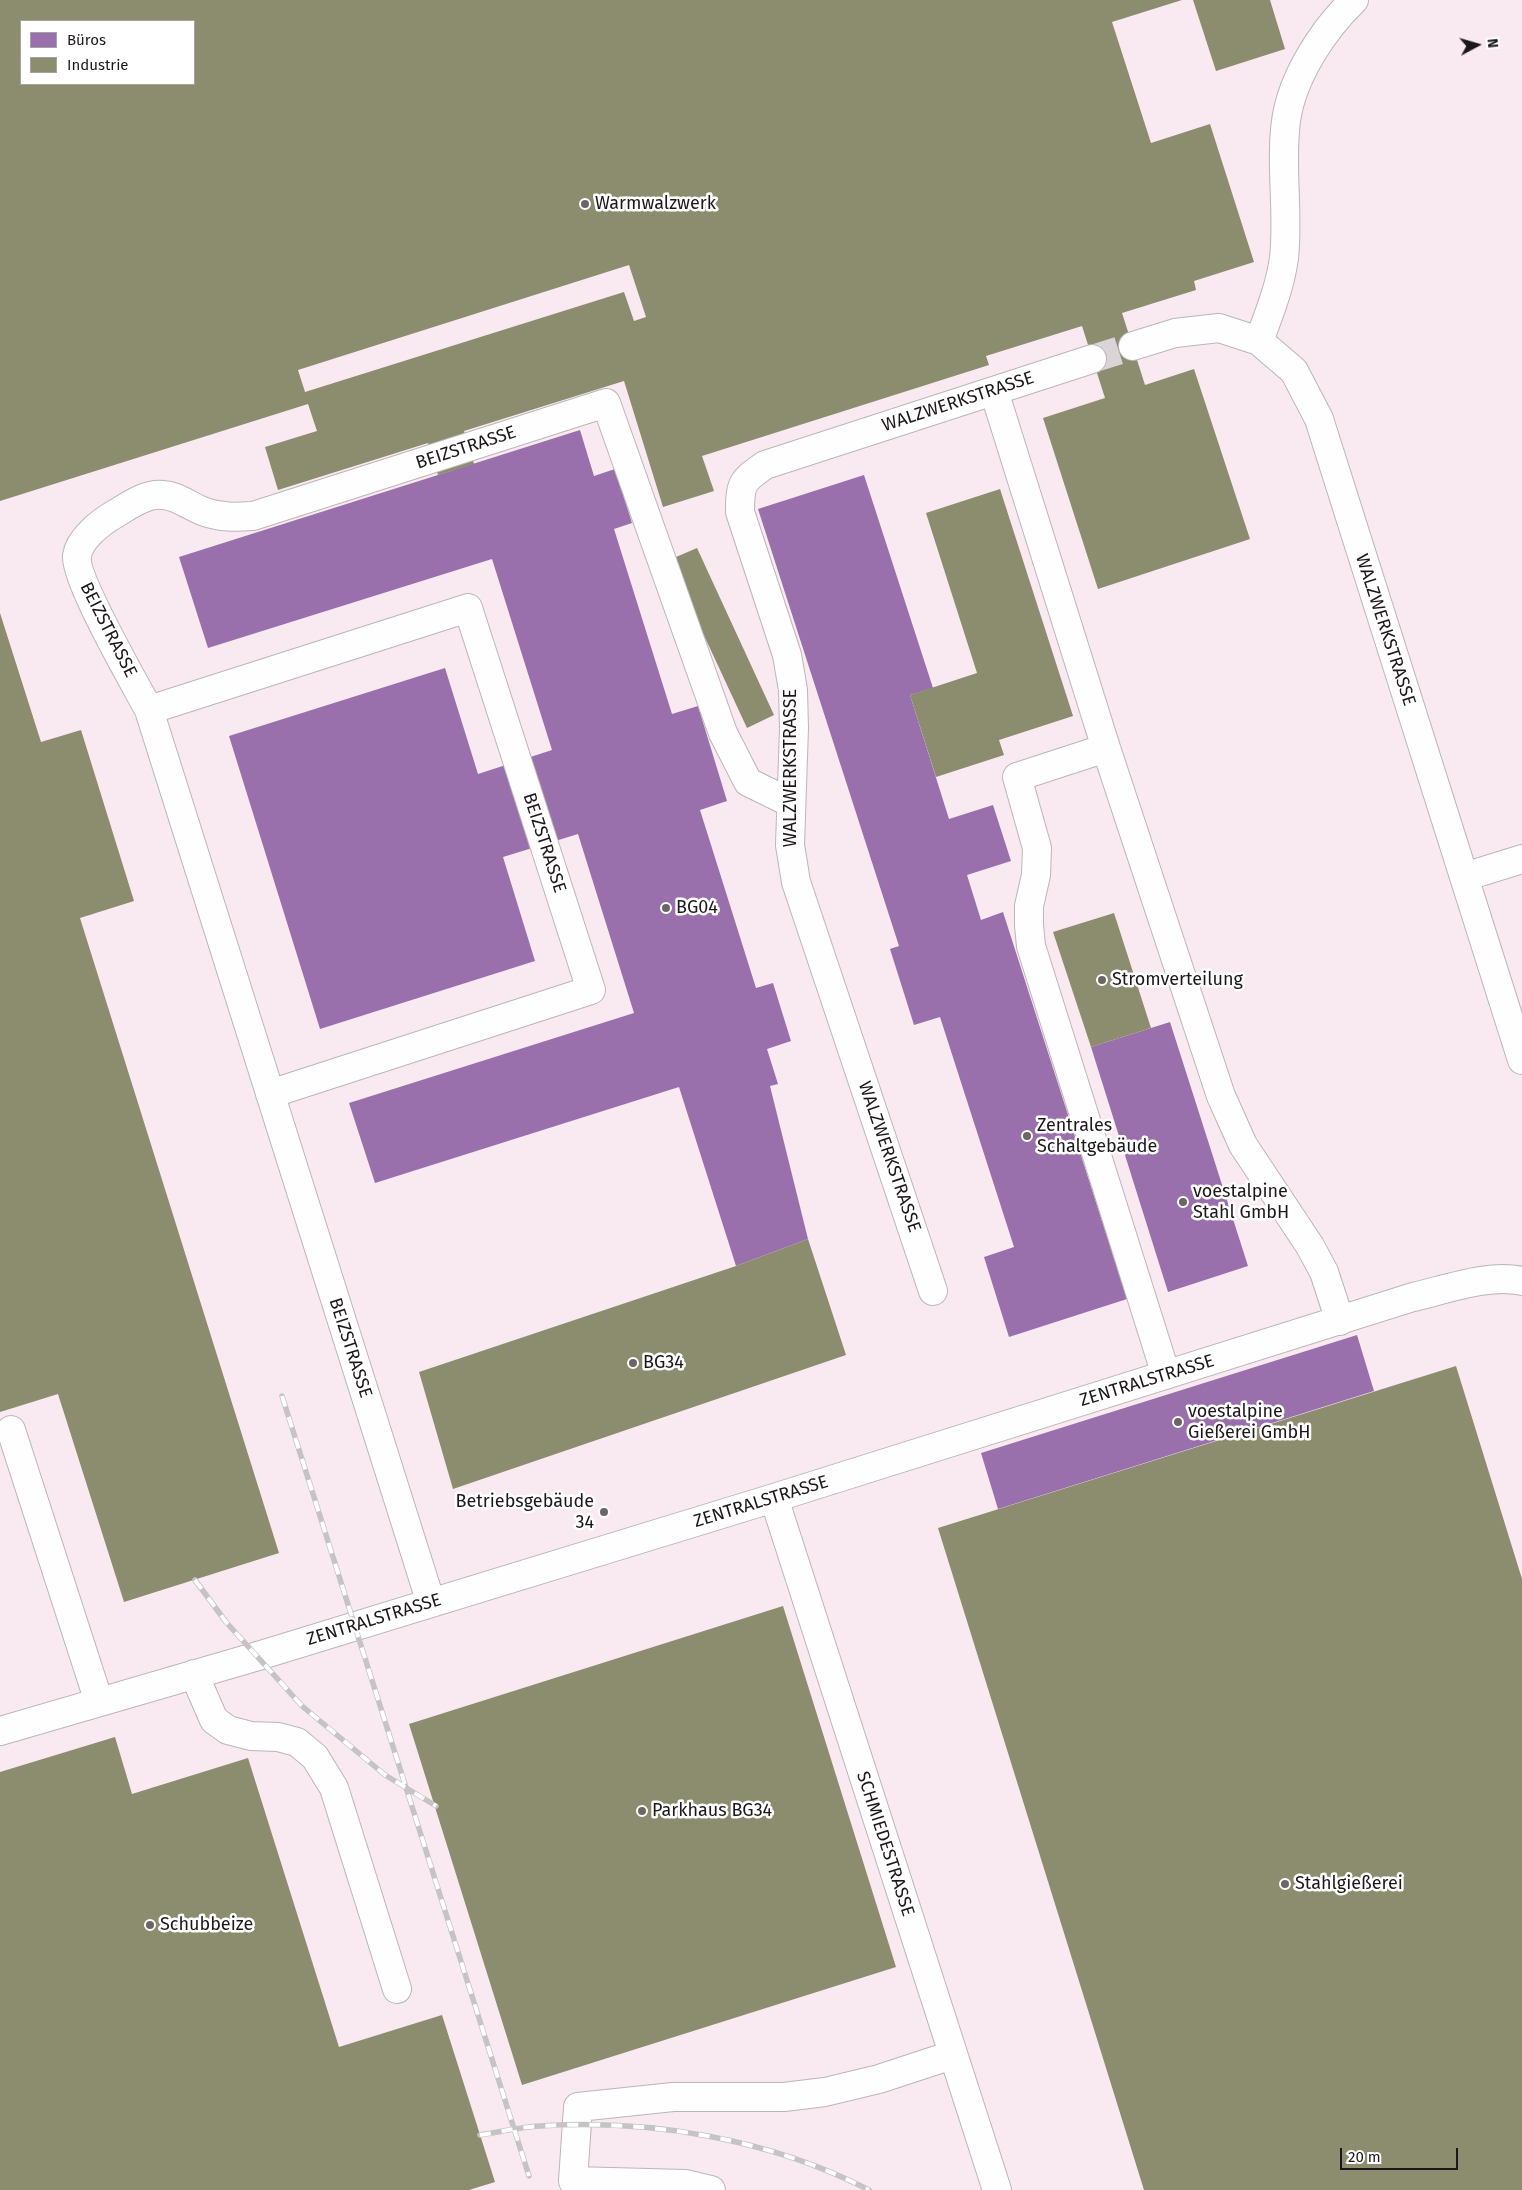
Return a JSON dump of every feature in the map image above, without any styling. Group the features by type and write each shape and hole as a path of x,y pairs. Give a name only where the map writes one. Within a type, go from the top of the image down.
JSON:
{"street":[{"path":"1259,341 1277,293 1284,258 1286,120 1298,81 1314,50 1354,0"},
{"name":"WALZWERKSTRASSE","path":"1133,346 1175,332 1218,328 1259,341 1294,371 1318,419 1522,1060"},
{"name":"WALZWERKSTRASSE","path":"933,1291 796,882 790,845 794,728 793,690 787,655 740,512 740,493 746,478 765,465 1092,359"},
{"path":"994,390 1106,748 1221,1096 1243,1146 1310,1246 1319,1263 1333,1295 1340,1321"},
{"name":"BEIZSTRASSE","path":"431,1603 149,710 82,582 77,556 87,535 110,517 138,500 162,494 182,500 203,512 224,518 254,516 606,403 723,733 748,782 791,804"},
{"name":"BEIZSTRASSE","path":"149,710 468,608 591,990 270,1094"},
{"path":"1106,748 1017,777 1037,848 1036,875 1029,906 1028,925 1031,946 1166,1375"},
{"path":"1464,878 1522,859"},
{"name":"ZENTRALSTRASSE","path":"0,1731 431,1603 774,1498 1413,1297 1480,1282 1514,1279 1522,1281"},
{"path":"11,1430 99,1702"},
{"name":"SCHMIEDESTRASSE","path":"774,1498 997,2190"},
{"path":"194,1674 214,1720 228,1730 251,1736 278,1737 296,1742 314,1757 334,1788 396,1989"},
{"path":"711,2190 686,2184 572,2186 578,2107 673,2097 784,2097 825,2092 879,2080 952,2055"}],"shaded area":[{"path":"0,0 1522,0 1522,2190 0,2190"}],"building: Büros":[{"name":"BG04","path":"580,430 594,476 615,469 632,523 614,529 672,714 698,706 727,801 700,810 756,988 773,983 791,1041 767,1049 778,1084 770,1086 808,1239 736,1266 679,1087 375,1183 349,1103 634,1013 578,834 503,857 535,961 320,1029 229,736 445,668 478,774 552,750 492,559 208,648 179,557"},
{"path":"864,475 933,688 910,695 949,819 993,805 1011,861 967,875 981,920 1003,912 1127,1299 1009,1337 984,1257 1014,1247 940,1017 914,1025 890,949 899,946 758,509"},
{"name":"voestalpine Stahl GmbH","path":"1170,1022 1248,1266 1168,1292 1091,1047"},
{"name":"voestalpine Gießerei GmbH","path":"1357,1335 1374,1391 998,1509 981,1453"}],"building: Industrie":[{"name":"Warmwalzwerk","path":"0,0 1182,0 1112,22 1151,143 1210,124 1254,262 1194,281 1196,290 1122,313 1145,385 1194,369 1250,539 1098,589 1043,418 1105,398 1082,326 986,356 989,365 702,456 714,491 663,507 624,381 464,431 474,464 438,475 428,443 278,490 265,447 317,431 308,404 0,501","holes":["629,265 646,317 634,321 624,292 305,392 298,370"]},
{"path":"1193,0 1270,0 1285,49 1216,71"},
{"path":"1000,489 1073,716 999,740 1004,755 936,777 910,695 977,673 926,513"},
{"path":"697,548 774,715 747,728 669,560"},
{"path":"0,613 41,742 81,730 134,901 80,918 279,1553 124,1602 58,1394 0,1412"},
{"name":"Stromverteilung","path":"1114,913 1151,1028 1091,1047 1053,932"},
{"name":"BG34","path":"808,1239 846,1355 453,1489 419,1372 736,1266"},
{"name":"Stahlgießerei","path":"1456,1366 1522,1579 1522,2190 1144,2190 938,1528"},
{"path":"783,1606 896,1967 522,2085 409,1724"},
{"name":"Schubbeize","path":"115,1737 132,1794 248,1758 339,2047 442,2015 495,2182 469,2190 0,2190 0,1772"}],"tunnel":[{"path":"1092,359 1133,346"}],"railway":[{"path":"282,1396 529,2176"},
{"path":"195,1580 226,1622 302,1706 385,1775 436,1806"},
{"path":"480,2135 518,2128 582,2125 667,2130 751,2145 831,2172 869,2190"}],"place":[{"name":"Warmwalzwerk","path":"585,204"},
{"name":"BG04","path":"666,908"},
{"name":"Stromverteilung","path":"1102,980"},
{"name":"Zentrales Schaltgebäude","path":"1027,1136"},
{"name":"voestalpine Stahl GmbH","path":"1183,1202"},
{"name":"BG34","path":"633,1363"},
{"name":"voestalpine Gießerei GmbH","path":"1178,1422"},
{"name":"Betriebsgebäude 34","path":"604,1512"},
{"name":"Parkhaus BG34","path":"642,1811"},
{"name":"Stahlgießerei","path":"1285,1884"},
{"name":"Schubbeize","path":"150,1925"}]}
